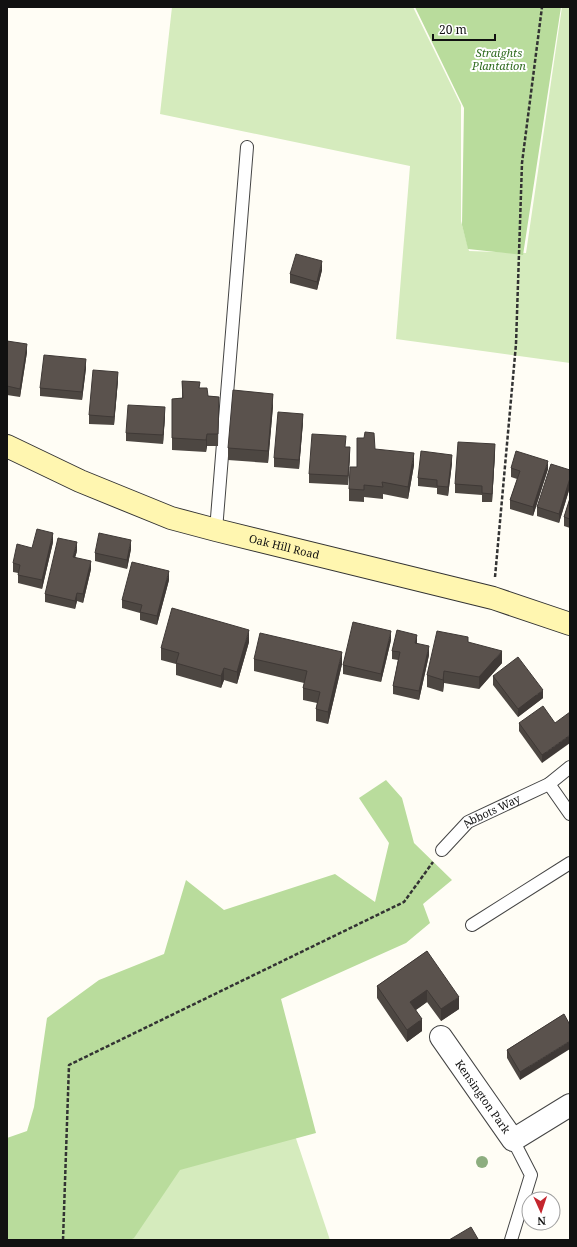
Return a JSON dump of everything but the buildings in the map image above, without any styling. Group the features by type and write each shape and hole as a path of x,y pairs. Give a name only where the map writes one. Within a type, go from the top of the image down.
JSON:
{"main road":[{"name":"Oak Hill Road","path":"7,446 80,481 170,518 493,598 570,624"}],"street":[{"name":"Kensington Park","path":"441,1037 513,1140 570,1105"}],"lane":[{"path":"216,530 247,147"},
{"name":"Abbots Way","path":"442,850 468,822 549,784 570,767"},
{"path":"549,784 570,814"},
{"path":"472,925 570,863"},
{"path":"511,1240 531,1175 513,1140"}],"path":[{"path":"493,598 516,344 522,163 542,7"},
{"path":"63,1240 69,1065 404,902 442,850"}],"green space":[{"path":"172,7 413,7 461,105 461,221 469,251 526,253 562,7 570,7 570,363 396,339 410,166 160,114"},
{"name":"Straights Plantation","path":"415,7 561,7 523,255 468,249 462,225 464,108"},
{"path":"386,780 402,798 414,843 452,880 423,904 430,923 406,943 281,999 316,1133 180,1170 134,1238 130,1240 7,1240 7,1138 27,1131 34,1107 47,1018 99,980 164,954 186,880 224,910 335,874 375,902 389,843 359,798"},
{"path":"249,998 330,1240 50,1240"}]}
